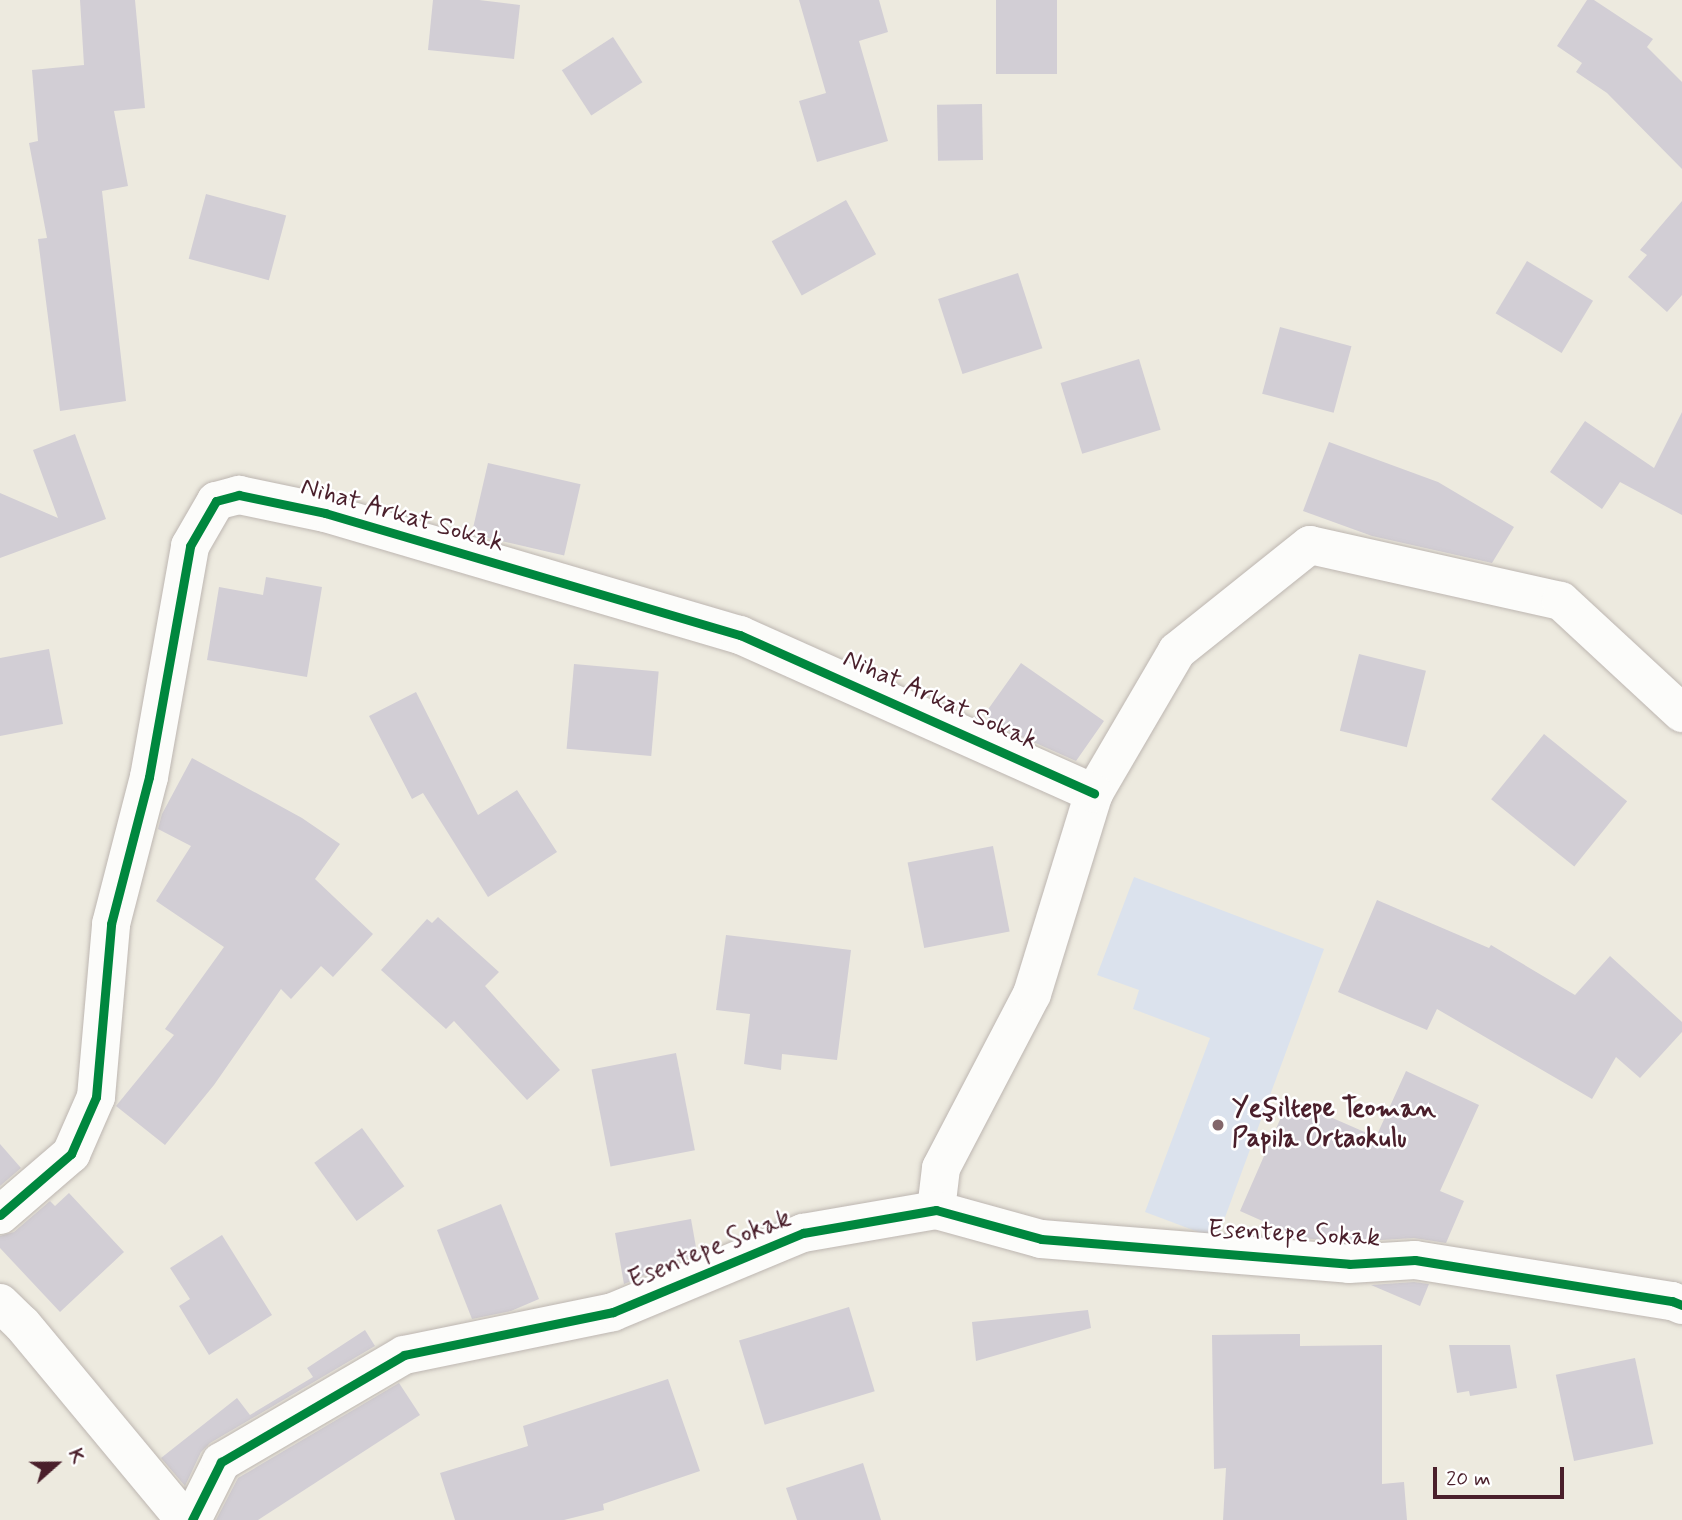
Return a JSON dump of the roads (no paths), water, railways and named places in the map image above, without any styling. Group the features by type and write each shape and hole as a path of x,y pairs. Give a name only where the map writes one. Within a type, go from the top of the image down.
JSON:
{"street":[{"name":"Nihat Arkat Sokak","path":"0,1215 71,1154 96,1097 111,924 149,777 190,546 216,501 239,495 325,513 740,635 1094,793"},
{"path":"936,1210 941,1168 1032,994 1094,793 1177,650 1310,545 1561,601 1682,713"},
{"name":"Esentepe Sokak","path":"192,1520 221,1462 404,1355 613,1312 803,1233 936,1210 1041,1240 1349,1264 1415,1260 1658,1298 1682,1305"},
{"path":"0,1303 22,1324 185,1520"}],"place":[{"name":"Yeşiltepe Teoman Papila Ortaokulu","path":"1218,1125"}]}
